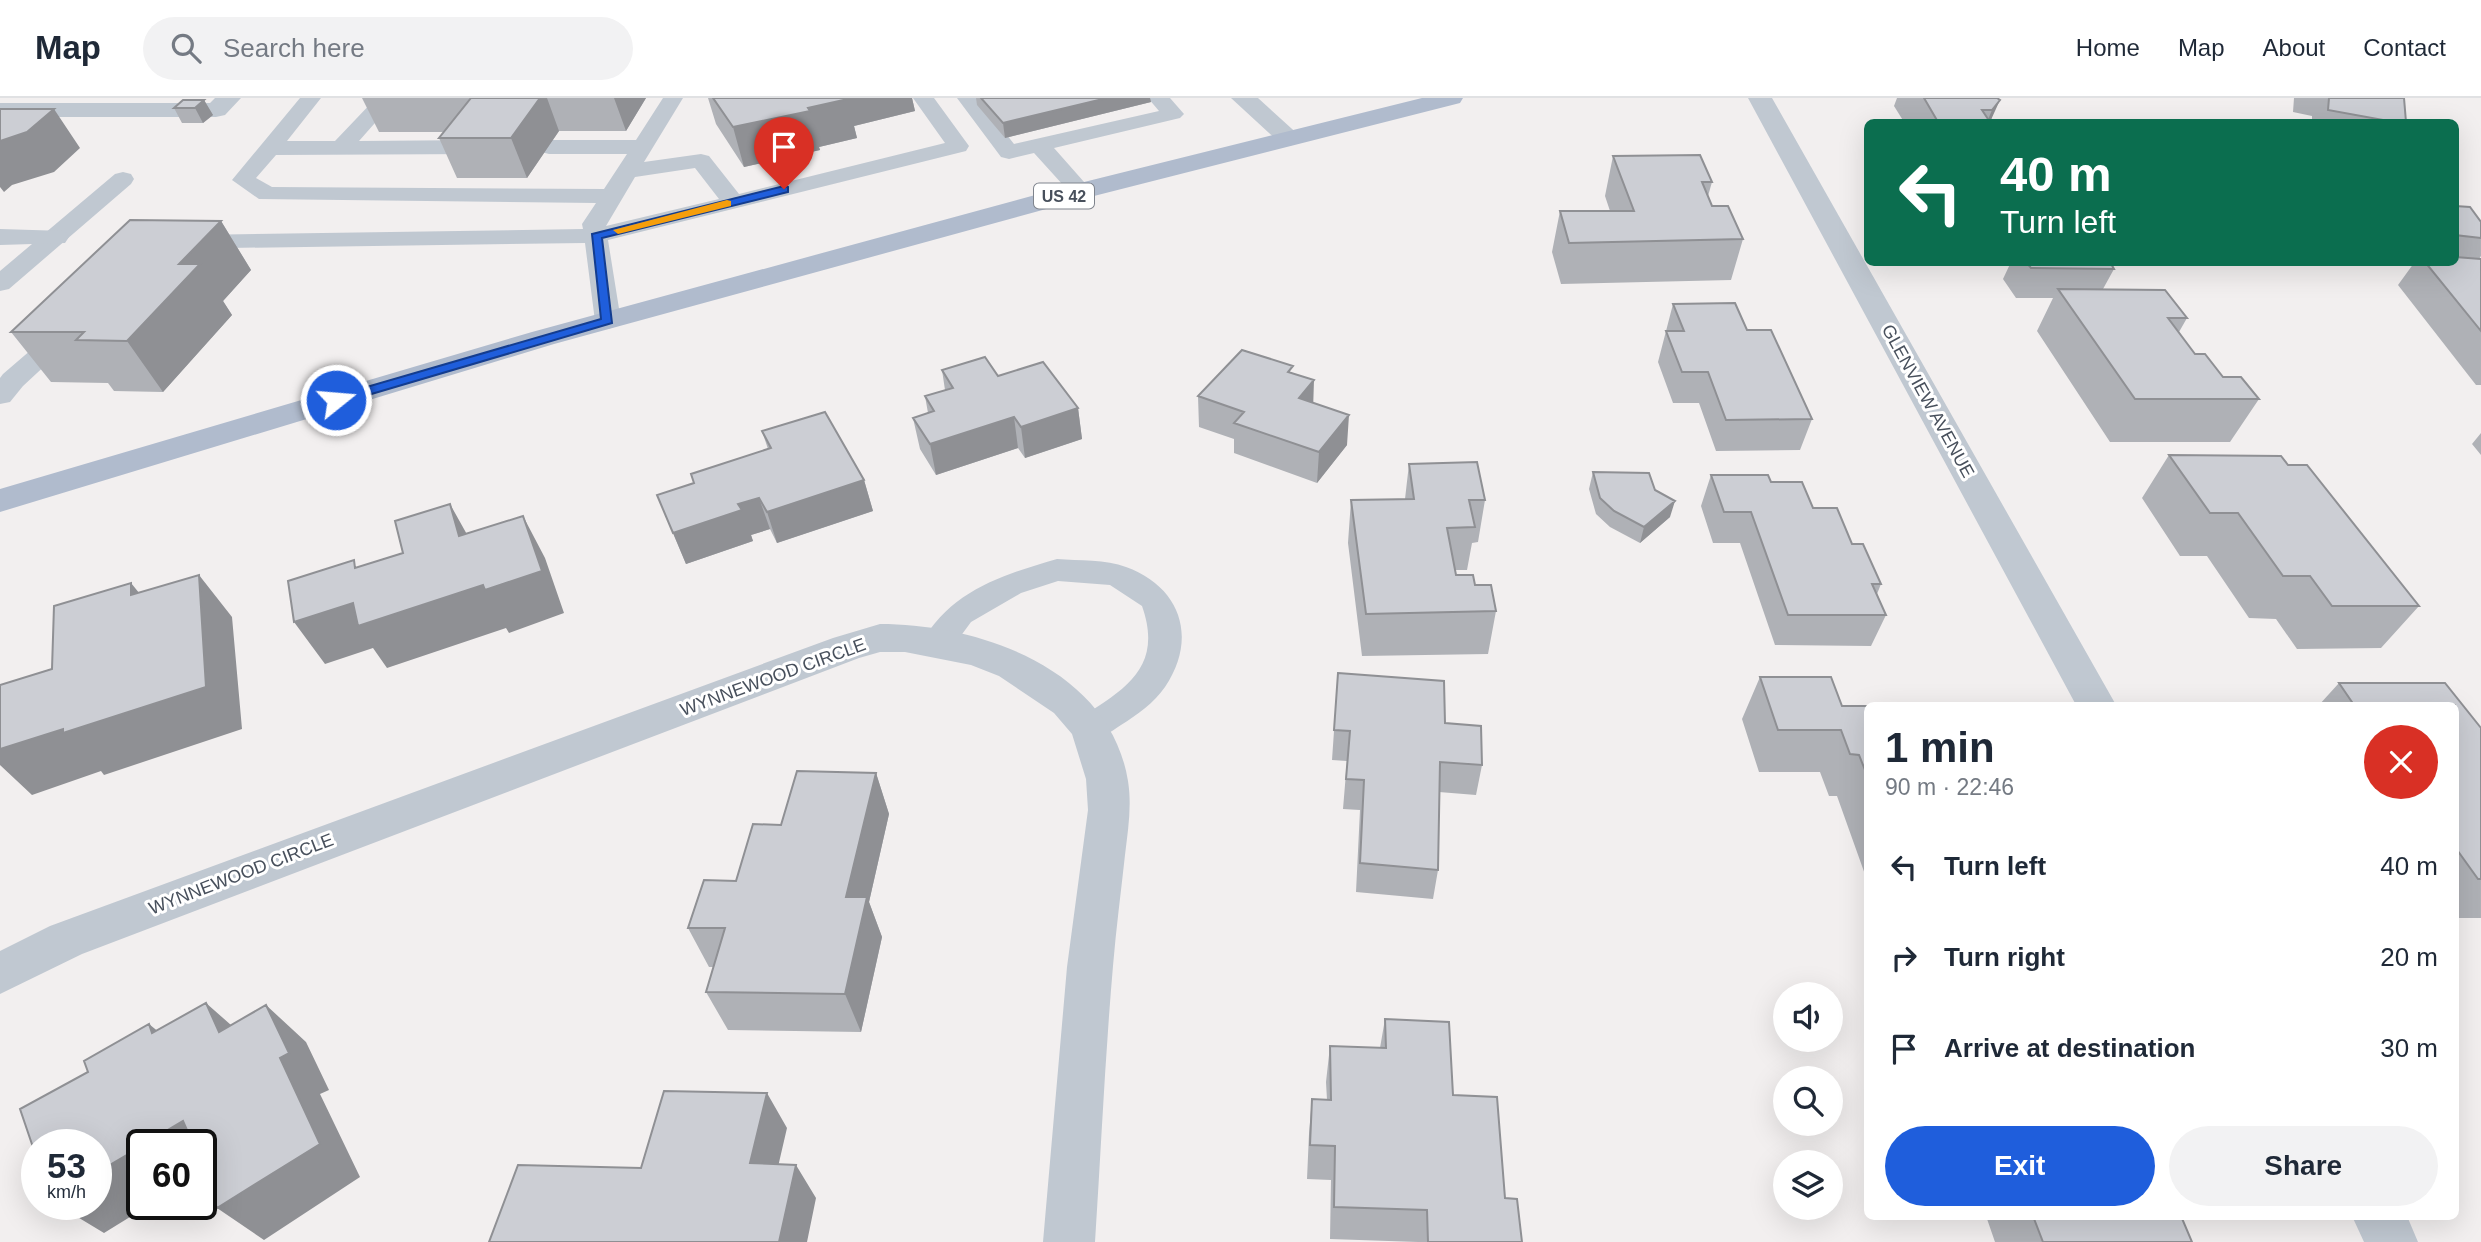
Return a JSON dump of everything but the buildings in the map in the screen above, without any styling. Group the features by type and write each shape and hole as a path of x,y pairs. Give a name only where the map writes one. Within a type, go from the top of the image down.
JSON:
{"main road":[{"name":"US 42","path":"0,501 608,321 1082,191 1451,98"}],"street":[{"path":"0,110 216,110 229,98"},
{"path":"1243,98 1289,138"},
{"name":"GLENVIEW AVENUE","path":"1760,98 2094,702"},
{"path":"0,237 55,237"},
{"name":"WYNNEWOOD CIRCLE","path":"0,973 65,940 846,648 880,638 905,638 978,652 1013,666 1068,702 1090,728 1107,779 1109,810 1090,967 1069,1242"},
{"path":"2380,1220 2392,1242"}],"lane":[{"path":"311,98 243,180 267,194 611,196"},
{"path":"341,148 387,98"},
{"path":"608,321 594,225 673,98"},
{"path":"164,259 195,242 242,226 596,236 958,146 923,98"},
{"path":"967,98 1009,152 1040,146 1057,134 1120,118 1173,114 1158,98"},
{"path":"1040,146 1082,191"},
{"path":"549,147 642,148"},
{"path":"268,148 480,148"},
{"path":"628,171 701,162 734,202"},
{"path":"0,284 123,179"},
{"path":"242,226 267,194"},
{"path":"0,396 13,380 89,312"},
{"path":"937,644 960,614 1010,585 1057,570 1117,575 1156,600 1166,632 1161,666 1141,695 1090,728"}],"slow traffic":[{"path":"618,230 727,203"}],"route":[{"path":"336,400 608,321 596,236 784,189"}]}
